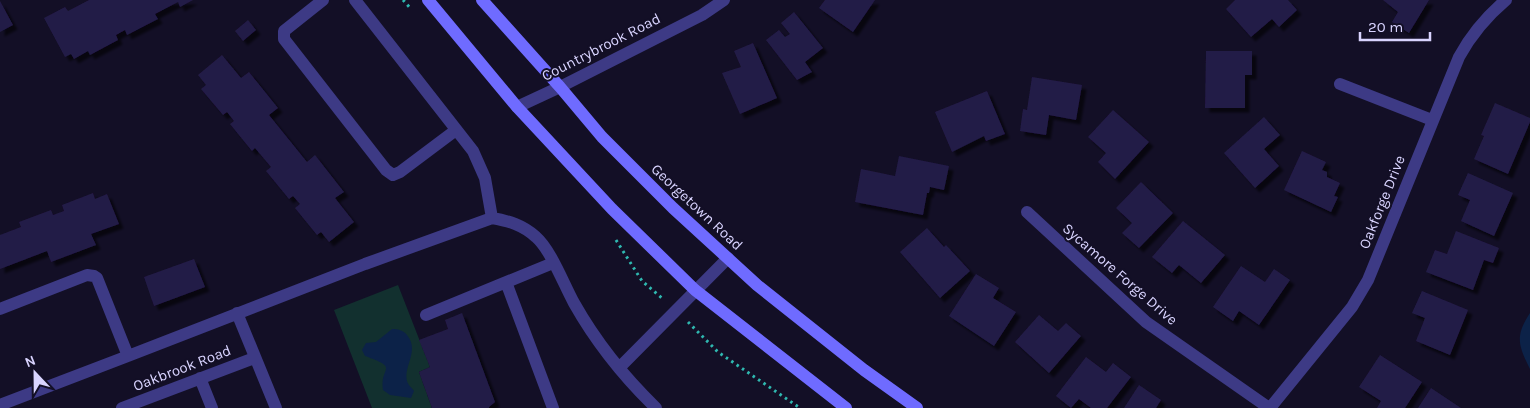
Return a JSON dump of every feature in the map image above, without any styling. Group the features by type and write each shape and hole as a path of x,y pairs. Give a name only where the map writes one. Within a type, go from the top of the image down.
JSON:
{"main road":[{"path":"428,0 517,107 612,209 695,290 846,408"},
{"name":"Georgetown Road","path":"482,0 602,137 673,208 757,285 864,370 917,408"}],"street":[{"path":"323,0 284,31 284,39 386,170 393,175 400,172 456,130"},
{"path":"355,0 473,151 487,186 492,218"},
{"name":"Countrybrook Road","path":"517,107 702,15 724,0"},
{"name":"Oakforge Drive","path":"1270,408 1352,307 1368,280 1432,120 1464,47 1492,12 1506,0"},
{"path":"1340,84 1432,120"},
{"name":"Sycamore Forge Drive","path":"1027,212 1146,322 1255,404 1270,408"},
{"path":"0,405 237,313 492,218 523,226 540,240 585,321 618,368 656,408"},
{"path":"618,368 728,258"},
{"path":"426,315 553,263"},
{"path":"0,309 87,275 94,276 97,278 128,356"},
{"path":"506,282 553,408"},
{"path":"237,313 276,408"},
{"name":"Oakbrook Road","path":"122,408 254,358"},
{"path":"200,378 212,408"}],"path":[{"path":"642,281 718,352 800,408"}],"green space":[{"path":"398,285 430,367 419,372 432,408 372,408 334,310"}],"water":[{"path":"1530,313 1530,369 1521,347 1520,334"},
{"path":"392,329 404,332 411,341 412,353 406,375 414,391 411,398 390,395 383,390 385,366 365,356 362,350 366,343 376,342"}],"building":[{"path":"89,0 193,0 180,7 178,2 155,14 158,19 127,35 125,30 116,35 118,40 90,55 88,51 74,59 71,54 65,57 44,18 65,7 68,11"},
{"path":"825,0 875,0 853,32 819,8"},
{"path":"1235,0 1288,0 1297,10 1279,27 1272,19 1251,37 1226,9"},
{"path":"1383,0 1429,0 1409,33 1392,22 1398,12"},
{"path":"0,1 13,25 0,32"},
{"path":"794,12 823,48 805,62 812,72 797,80 766,40 779,30 785,37 790,34 781,23"},
{"path":"248,20 256,30 243,41 235,31"},
{"path":"753,43 777,98 740,114 722,73 741,67 734,51"},
{"path":"1206,51 1252,51 1252,75 1245,75 1245,108 1205,108"},
{"path":"222,55 241,78 249,72 278,108 269,115 307,162 315,155 344,192 335,198 354,222 329,242 321,232 317,235 295,208 300,204 293,196 289,199 266,171 271,167 255,148 252,151 230,124 234,121 227,112 223,115 201,89 206,85 198,75"},
{"path":"1032,77 1082,85 1076,120 1049,115 1046,135 1020,131 1023,109 1027,110"},
{"path":"987,91 1005,134 986,141 984,136 952,152 935,112"},
{"path":"1495,103 1530,118 1508,174 1474,159 1484,136 1481,135"},
{"path":"1113,110 1149,142 1115,179 1098,162 1106,153 1088,137"},
{"path":"1264,117 1280,135 1264,149 1279,166 1255,188 1224,153"},
{"path":"1302,151 1326,162 1322,170 1327,172 1327,177 1340,183 1334,196 1338,197 1331,212 1284,190"},
{"path":"899,156 949,166 944,190 930,187 923,215 855,202 861,169 895,176"},
{"path":"1468,173 1513,193 1494,236 1461,221 1470,200 1458,195"},
{"path":"1141,182 1173,213 1139,248 1122,233 1132,223 1116,208"},
{"path":"93,193 95,199 107,194 119,224 91,234 96,245 51,262 47,251 0,269 0,235 21,227 19,222 51,210 53,215 64,211 62,205"},
{"path":"1183,221 1225,255 1201,283 1179,265 1172,273 1152,257"},
{"path":"927,228 970,271 940,298 900,252"},
{"path":"1456,231 1499,248 1493,263 1484,260 1473,290 1426,272 1435,250 1447,254"},
{"path":"194,259 205,287 154,306 144,277"},
{"path":"1241,266 1265,282 1274,269 1290,280 1259,325 1239,311 1233,321 1213,307"},
{"path":"976,274 999,288 993,298 1016,312 994,346 949,316"},
{"path":"1422,291 1468,310 1450,355 1416,341 1425,318 1412,313"},
{"path":"462,313 495,402 489,408 432,408 419,372 430,367 419,340 448,329 445,320"},
{"path":"1039,315 1058,331 1066,323 1081,336 1049,373 1015,342"},
{"path":"1380,355 1422,382 1405,408 1377,408 1381,401 1359,387"},
{"path":"1086,357 1106,372 1113,363 1131,377 1107,408 1091,408 1079,399 1071,408 1056,396"},
{"path":"1139,385 1161,400 1156,408 1124,408"},
{"path":"1431,388 1461,408 1418,408"}]}
